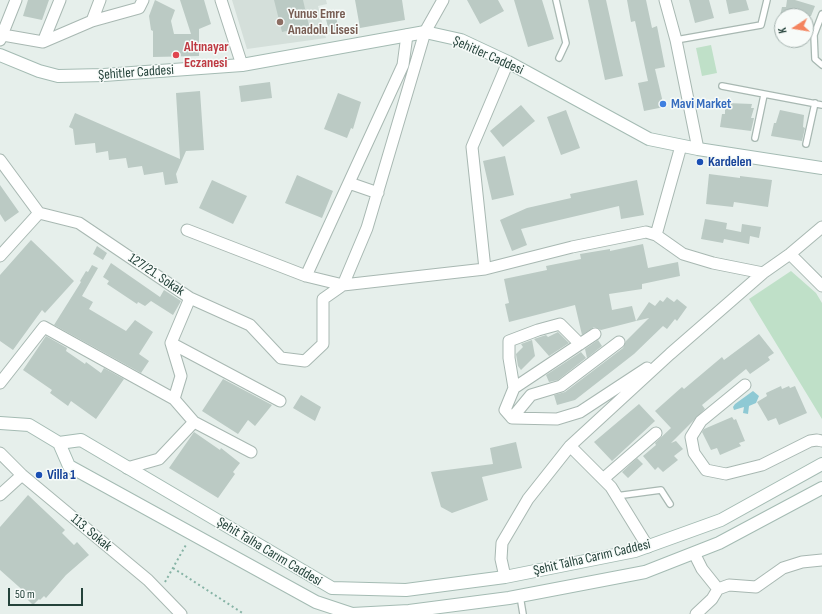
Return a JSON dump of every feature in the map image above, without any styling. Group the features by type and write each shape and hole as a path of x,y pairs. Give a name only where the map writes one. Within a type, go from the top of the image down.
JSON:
{"street":[{"path":"16,0 2,37 44,42 92,21 139,8 143,0"},
{"path":"44,42 60,0"},
{"path":"92,21 100,0"},
{"path":"221,0 242,65"},
{"path":"190,298 250,326 281,358 305,361 324,344 323,299 343,285 366,228 378,193 401,109 425,32 443,0"},
{"path":"665,0 676,40 698,149"},
{"name":"Şehitler Caddesi","path":"0,55 39,71 58,76 104,75 242,65 425,32 461,40 508,62 649,139 698,149 822,168"},
{"path":"306,276 403,65 407,35"},
{"path":"485,269 472,147 508,62"},
{"path":"656,235 681,146"},
{"path":"0,160 38,213 0,256"},
{"path":"348,183 378,193"},
{"name":"127/21. Sokak","path":"38,213 79,222 190,298 171,343"},
{"path":"515,597 511,576 501,559 502,543 528,499 570,446 670,354 763,273 790,254 822,227"},
{"path":"187,230 306,276 343,285 485,269 580,245 646,232 656,235 683,254 713,263 763,273"},
{"path":"790,254 822,286"},
{"path":"580,344 560,324 538,330 509,341 509,358 514,388 505,410 512,418 557,419 580,412 627,379 670,354"},
{"path":"0,382 44,327 174,400 194,422 250,452"},
{"path":"514,388 595,334"},
{"path":"512,418 531,395 561,386 619,342"},
{"path":"171,343 181,376 174,400"},
{"path":"171,343 280,401"},
{"path":"745,385 701,421 691,437 694,453 706,470 726,474 762,465 810,441 822,441"},
{"path":"127,468 159,459 194,422"},
{"path":"0,423 29,425 59,444"},
{"path":"603,479 656,433"},
{"name":"Şehit Talha Carım Caddesi","path":"822,464 721,520 635,551 511,576 406,590 332,588 81,440 59,444 69,466 316,602 352,614 457,609 645,572 719,543 822,488"},
{"path":"570,446 603,479 616,496 648,547"},
{"name":"113. Sokak","path":"0,453 22,475 148,580 181,614"},
{"path":"0,495 22,475"},
{"path":"240,560 250,540"},
{"path":"694,553 702,569 718,589"},
{"path":"696,614 712,599 718,589 729,585 756,587 783,568 802,562 822,560"},
{"path":"457,583 457,609"}],"lane":[{"path":"556,0 566,43 558,58"},
{"path":"676,40 761,25 767,0"},
{"path":"822,14 814,35 814,59 822,65"},
{"path":"722,86 822,105"},
{"path":"755,138 764,95"},
{"path":"806,144 815,103"},
{"path":"616,496 661,490 670,504"},
{"path":"515,597 523,614"}],"path":[{"path":"159,592 192,534"},
{"path":"173,568 244,614"}],"shaded area":[{"name":"Yunus Emre Anadolu Lisesi","path":"232,0 326,0 327,4 318,6 326,38 247,49"}],"green space":[{"path":"711,45 717,73 702,76 696,48"},
{"path":"791,271 816,293 822,303 822,419 749,299"}],"water":[{"path":"753,391 759,396 756,403 749,406 748,414 743,413 744,407 734,410 733,407 735,404"}],"building":[{"path":"28,0 49,0 42,20 23,16"},
{"path":"155,0 175,10 171,21 174,34 191,34 180,0 204,0 211,24 199,29 199,56 153,57 153,31 151,30 149,16"},
{"path":"274,0 303,0 310,30 292,34 291,30 282,32"},
{"path":"355,0 402,0 405,20 360,28"},
{"path":"467,0 498,0 504,11 480,24"},
{"path":"514,0 542,0 554,39 528,47"},
{"path":"588,0 606,0 623,76 605,80"},
{"path":"627,0 646,0 652,28 657,26 665,67 655,69 664,107 644,111 638,83 648,81 635,21 631,22"},
{"path":"689,0 709,0 714,18 695,23"},
{"path":"726,0 746,0 749,10 729,14"},
{"path":"787,0 795,0 815,6 814,8 782,8 786,7"},
{"path":"336,17 339,30 329,32 326,19"},
{"path":"270,82 272,98 241,102 239,86"},
{"path":"200,91 204,150 186,151 176,174 178,183 165,185 163,172 144,175 142,166 128,168 126,158 109,160 108,151 96,153 95,143 75,145 73,129 69,127 75,113 180,159 176,93"},
{"path":"338,93 361,102 353,129 351,128 347,138 324,129"},
{"path":"727,103 752,104 751,108 754,108 751,118 754,118 751,131 720,127 722,114 725,114 725,105"},
{"path":"521,105 535,121 503,147 490,131"},
{"path":"566,110 580,148 561,155 547,117"},
{"path":"780,110 804,115 803,127 805,128 802,141 771,136 774,123 776,123"},
{"path":"505,156 514,195 492,200 483,161"},
{"path":"709,174 772,180 768,207 734,202 733,207 706,204"},
{"path":"297,175 333,191 322,218 285,203"},
{"path":"212,180 247,196 233,224 199,208"},
{"path":"637,180 644,215 621,219 619,206 521,229 527,245 512,251 500,220 527,208 571,198 570,194"},
{"path":"0,185 19,212 5,222 0,214"},
{"path":"705,219 727,223 726,229 741,232 742,224 761,227 759,238 750,236 749,244 724,239 723,243 701,239"},
{"path":"31,240 74,281 45,313 42,310 13,350 0,341 0,275"},
{"path":"643,244 648,268 678,262 680,276 642,284 642,289 609,294 612,310 632,306 636,321 601,330 594,327 582,335 575,305 509,322 505,304 509,303 504,279 547,270 546,266 581,259 580,254 610,249 610,251"},
{"path":"97,246 107,253 103,260 93,254"},
{"path":"111,263 160,297 164,290 181,301 173,315 151,301 145,306 138,302 137,304 107,284 109,281 103,277"},
{"path":"92,265 98,268 82,296 93,302 89,309 126,331 135,320 153,332 139,354 149,361 141,373 54,325 81,282 80,281 86,271 88,272"},
{"path":"667,297 674,302 677,299 687,307 677,321 675,319 667,329 663,326 634,354 575,400 557,405 554,395 565,392 623,348 626,341 649,318 636,321 649,302 655,306 660,300 663,302"},
{"path":"558,332 569,343 549,356 534,339 546,335 548,337"},
{"path":"759,334 774,353 768,357 770,360 750,374 746,369 702,405 705,409 671,443 676,441 683,449 674,456 678,460 663,472 658,467 655,470 643,456 656,445 655,443 671,428 655,411 682,387 684,389 722,357 724,360"},
{"path":"46,336 67,348 66,351 85,364 86,362 101,373 104,368 124,379 96,419 71,401 68,406 50,393 52,390 23,370"},
{"path":"532,340 535,356 521,370 518,366 516,354 523,347 521,344"},
{"path":"598,340 602,346 587,358 585,349"},
{"path":"581,352 586,358 558,380 549,382 546,375"},
{"path":"223,379 272,405 255,426 248,420 238,434 202,411"},
{"path":"781,386 782,389 789,386 790,388 795,386 807,413 779,425 776,418 768,421 757,402 767,396 766,393"},
{"path":"301,395 321,407 315,421 293,408"},
{"path":"639,404 655,421 612,461 594,442"},
{"path":"732,417 734,420 736,419 745,441 739,443 741,446 720,455 717,448 711,450 702,432 704,429"},
{"path":"194,432 220,450 221,448 240,463 233,472 235,474 218,498 169,468"},
{"path":"516,442 522,468 482,477 488,500 452,513 441,507 431,472 493,464 490,448"},
{"path":"637,458 643,464 628,478 622,472"},
{"path":"28,495 65,530 62,533 74,545 77,542 89,555 66,575 46,598 44,596 33,605 25,597 27,594 0,570 0,527"}],"place":[{"name":"Yunus Emre Anadolu Lisesi","path":"280,22"},
{"name":"Altınayar Eczanesi","path":"176,55"},
{"name":"Mavi Market","path":"663,104"},
{"name":"Kardelen","path":"700,162"},
{"name":"Villa 1","path":"39,475"}]}
